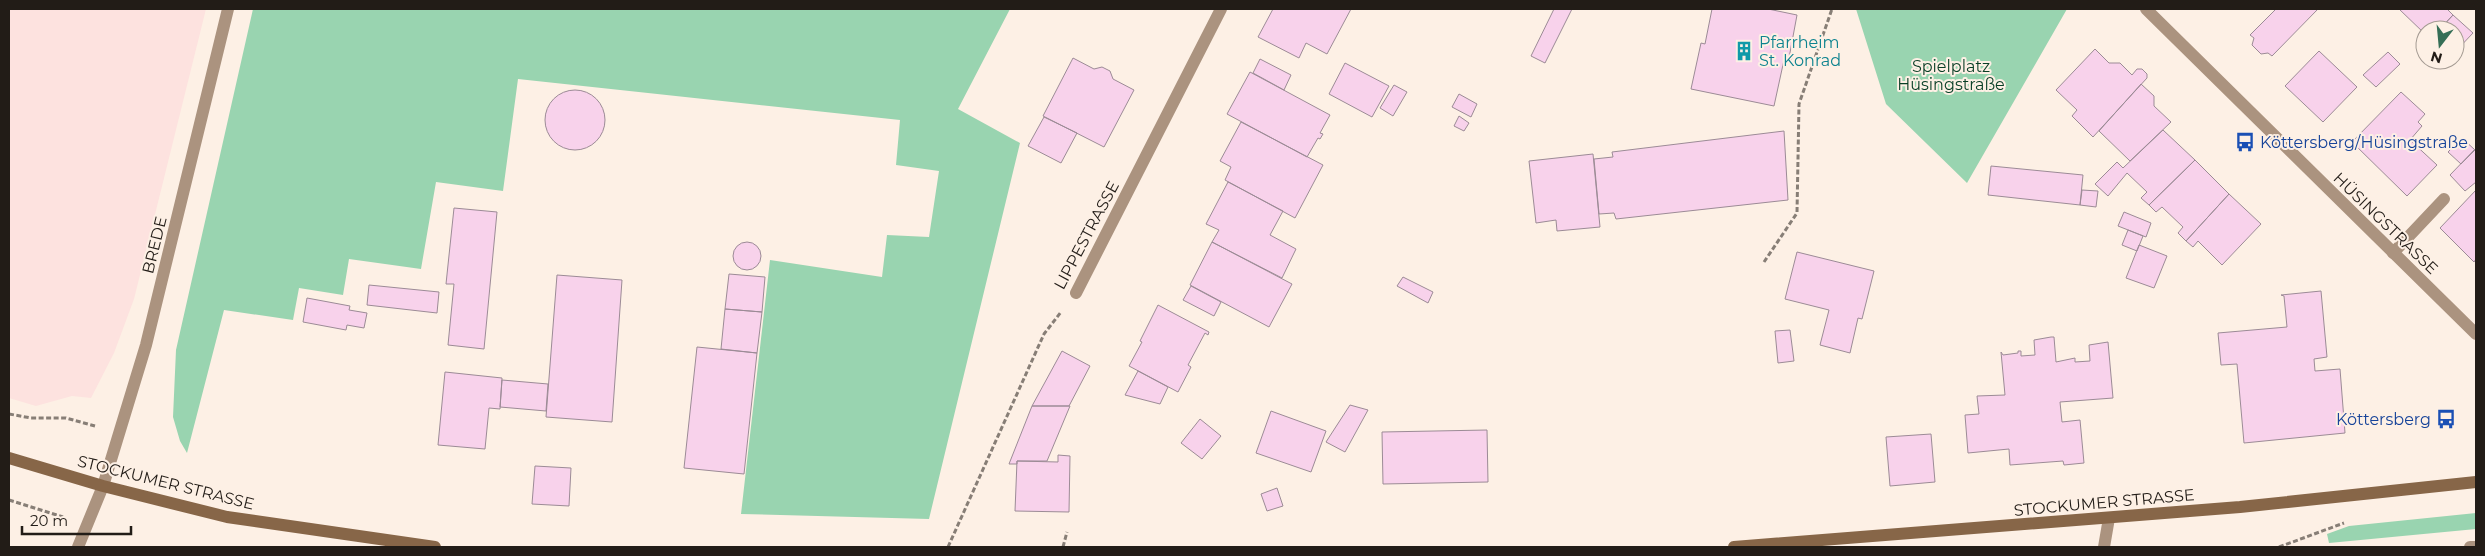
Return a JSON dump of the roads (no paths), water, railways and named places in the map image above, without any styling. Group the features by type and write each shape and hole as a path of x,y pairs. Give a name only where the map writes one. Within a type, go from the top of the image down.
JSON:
{"main road":[{"name":"STOCKUMER STRASSE","path":"9,458 103,486 227,517 435,547"},
{"name":"STOCKUMER STRASSE","path":"1734,547 2109,518 2476,482"}],"street":[{"name":"BREDE","path":"78,547 103,486 146,345 228,9"},
{"name":"LIPPESTRASSE","path":"1076,293 1221,9"},
{"name":"HÜSINGSTRASSE","path":"2146,9 2393,253 2475,330"},
{"path":"2393,253 2444,199"},
{"path":"2104,547 2109,518"},
{"path":"2470,547 2476,547"}],"place":[{"name":"Pfarrheim St. Konrad","path":"1744,51"},
{"name":"Köttersberg/Hüsingstraße","path":"2245,142"},
{"name":"Köttersberg","path":"2446,419"}],"park label":[{"name":"Spielplatz Hüsingstraße","path":"1951,75"}]}
